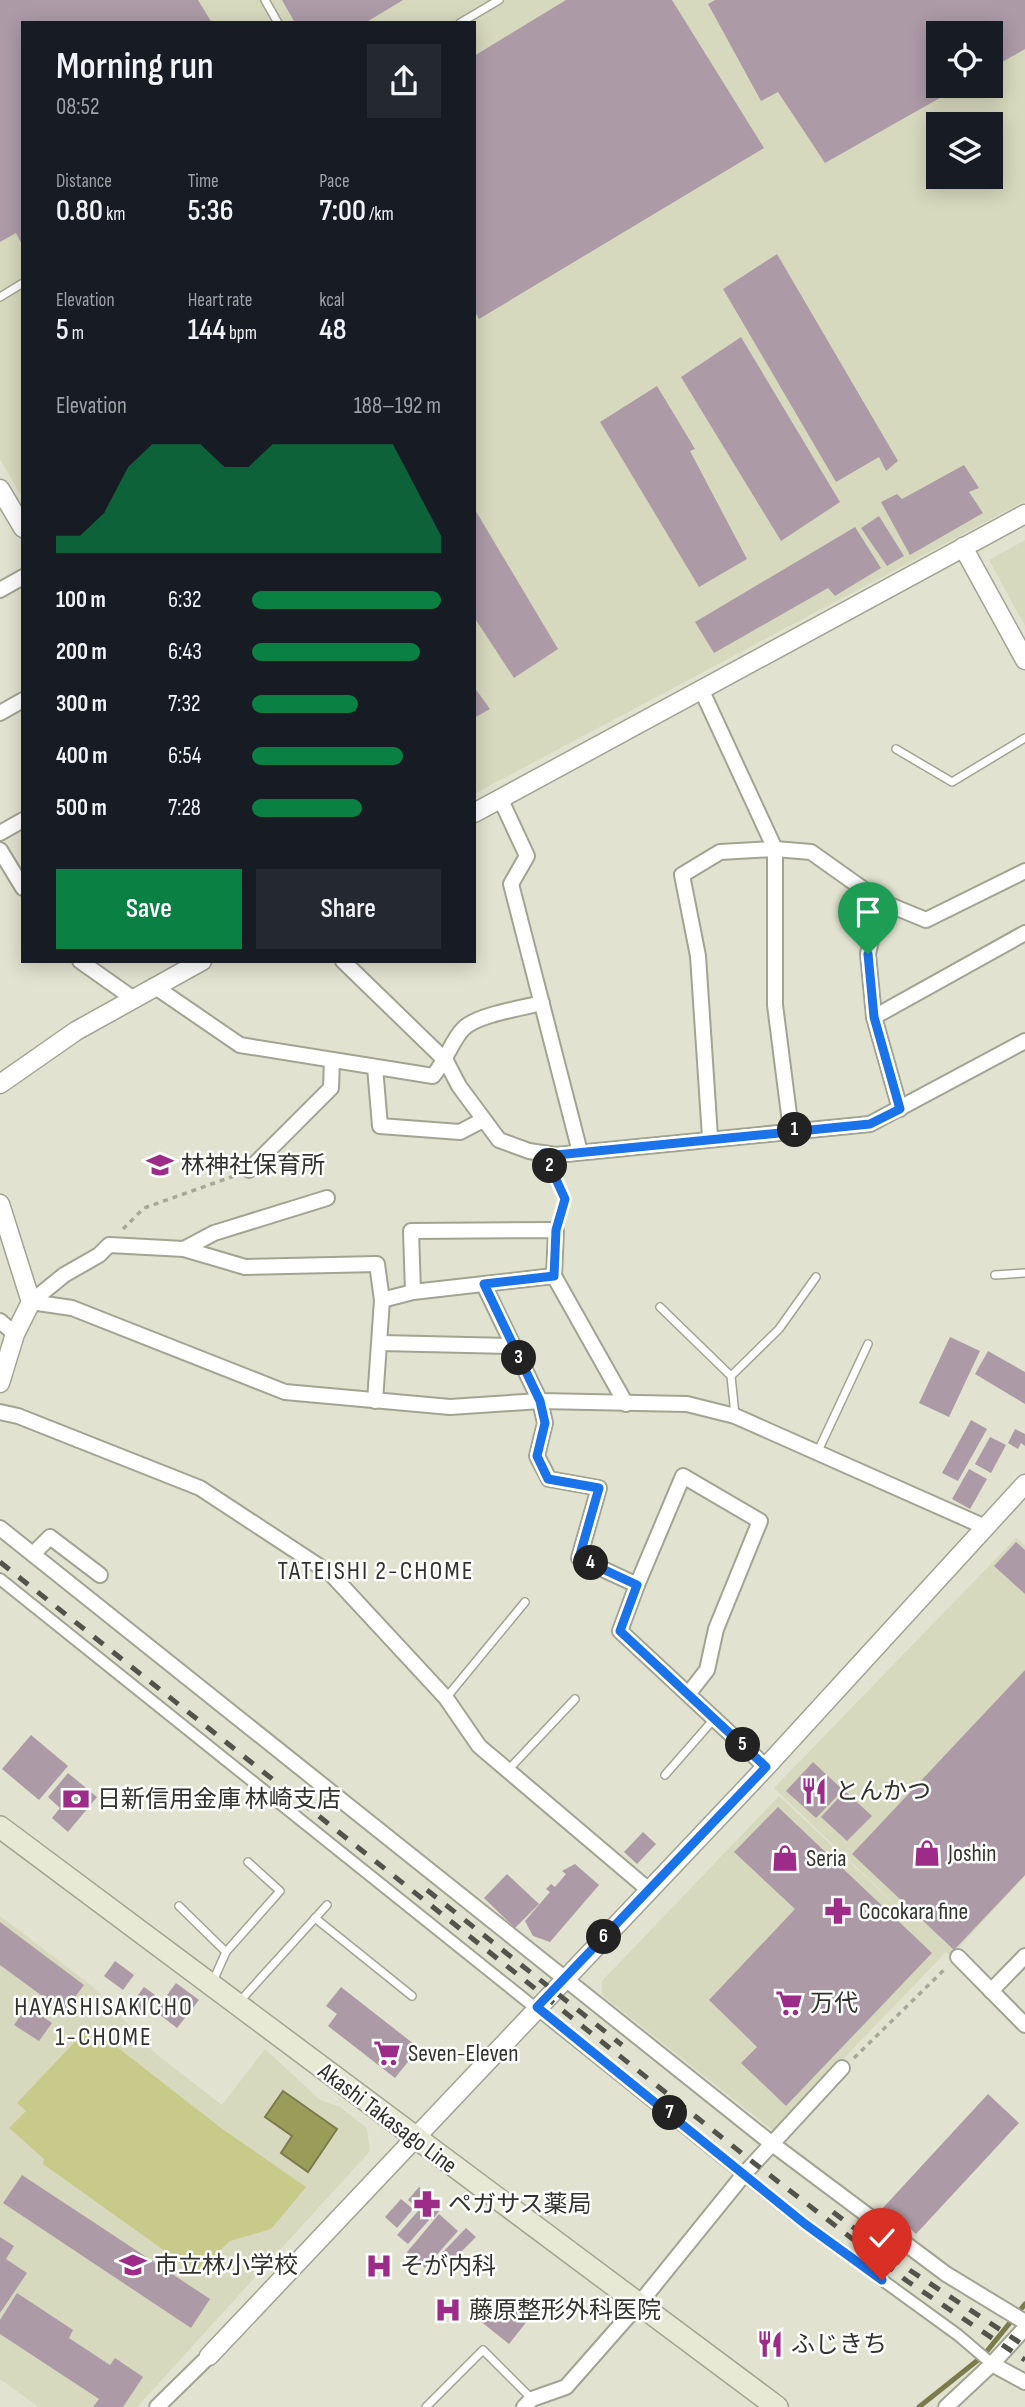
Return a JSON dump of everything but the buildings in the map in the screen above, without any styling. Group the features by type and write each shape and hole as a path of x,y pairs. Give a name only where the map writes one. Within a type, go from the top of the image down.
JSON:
{"main road":[{"name":"Akashi Takasago Line","path":"0,1827 772,2406"}],"street":[{"path":"0,489 21,525"},
{"path":"476,812 1025,514"},
{"path":"963,547 1025,660"},
{"path":"0,590 21,578"},
{"path":"701,689 775,849 775,1006 790,1130"},
{"path":"0,713 21,701"},
{"path":"500,798 527,856 511,884 580,1152"},
{"path":"0,833 21,821"},
{"path":"710,1137 698,956 682,875 720,852 775,849 811,852 880,901 926,920 1025,871"},
{"path":"0,850 21,885"},
{"path":"880,901 868,954 874,1017 900,1109"},
{"path":"874,1017 1025,933"},
{"path":"83,963 131,997"},
{"path":"0,1084 76,1031 131,997 198,963"},
{"path":"345,963 446,1061 459,1086 499,1140 544,1153 580,1152 710,1137 870,1124 1025,1041"},
{"path":"154,986 240,1045 433,1076 446,1061 463,1028 491,1016 542,1003"},
{"path":"249,1170 331,1088 332,1060"},
{"path":"375,1067 380,1126 460,1132 483,1120"},
{"path":"184,1249 214,1233 327,1198"},
{"path":"0,1204 31,1302"},
{"path":"413,1292 411,1231 556,1230 554,1276 626,1404"},
{"path":"0,1383 15,1334 31,1302 64,1275 99,1255 109,1245 184,1249 245,1267 377,1264 382,1300 375,1401"},
{"path":"382,1300 413,1292 554,1276"},
{"path":"484,1284 540,1401 545,1423 537,1456 548,1479 599,1488 579,1558 637,1585"},
{"path":"31,1302 72,1308 285,1392 450,1407 540,1401 687,1404 735,1416 985,1527"},
{"path":"0,1321 15,1334"},
{"path":"381,1343 512,1346"},
{"path":"0,1412 18,1416 200,1488 331,1574 446,1698 479,1746 650,1891"},
{"path":"689,1693 707,1670 716,1629 760,1521 683,1476 620,1631 766,1767"},
{"path":"157,2407 209,2356 563,1979 650,1891 1025,1485"},
{"path":"0,1528 771,2143 946,2274 1025,2322"},
{"path":"33,1554 50,1537 100,1575"},
{"path":"0,1579 745,2173 805,2224 958,2335 992,2364 1025,2382"},
{"path":"991,1991 1025,1956"},
{"path":"958,1957 1025,2025"},
{"path":"528,2403 566,2387 639,2304 745,2173 842,2068"},
{"path":"946,2407 992,2364 1025,2328"}],"lane":[{"path":"265,0 277,21"},
{"path":"463,21 499,0"},
{"path":"0,297 21,284"},
{"path":"896,750 952,782 1025,738"},
{"path":"995,1275 1025,1273"},
{"path":"731,1377 779,1329 816,1277"},
{"path":"660,1307 731,1377 735,1416"},
{"path":"818,1451 868,1344"},
{"path":"446,1698 525,1602"},
{"path":"508,1770 575,1699"},
{"path":"665,1775 715,1719"},
{"path":"211,1985 226,1952 280,1891 248,1862"},
{"path":"237,2005 327,1905"},
{"path":"179,1906 226,1952"},
{"path":"315,1918 412,1996"},
{"path":"426,2407 483,2350 528,2403"}],"path":[{"path":"544,1153 565,1199 556,1230"},
{"path":"109,1245 144,1208 249,1170"},
{"path":"842,2068 958,1957"}],"shaded area":[{"path":"0,0 1025,0 1025,501 476,793 476,21 21,21 21,496 0,459"},
{"path":"1025,540 1025,626 989,560"},
{"path":"1016,1538 1025,1545 1025,1876 951,1956 946,1952 774,2131 602,1995 602,1981 779,1796 918,1926 774,1788"},
{"name":"市立林小学校","path":"0,1916 92,1986 156,2054 222,2105 265,2049 320,2100 340,2107 367,2128 370,2151 137,2407 39,2407 0,2379"},
{"path":"90,2026 221,2128 306,2187 271,2229 230,2241 196,2273 43,2164 44,2159 9,2128 26,2111 17,2103"},
{"path":"283,2091 337,2129 308,2172 281,2153 292,2136 265,2117"}],"waterway":[{"path":"919,2407 983,2356 1025,2304"}],"railway":[{"path":"0,1562 754,2163 907,2281 1025,2360"},
{"path":"427,1890 622,2045"},
{"path":"833,2212 911,2271 1025,2346"}],"place":[{"name":"林神社保育所","path":"160,1165"},
{"name":"とんかつ","path":"814,1791"},
{"name":"日新信用金庫 林崎支店","path":"76,1799"},
{"name":"Joshin","path":"927,1853"},
{"name":"Seria","path":"785,1858"},
{"name":"Cocokara fine","path":"838,1911"},
{"name":"万代","path":"789,2003"},
{"name":"Seven-Eleven","path":"387,2053"},
{"name":"ペガサス薬局","path":"427,2204"},
{"name":"市立林小学校","path":"133,2265"},
{"name":"そが内科","path":"379,2266"},
{"name":"藤原整形外科医院","path":"448,2310"},
{"name":"ふじきち","path":"770,2344"}],"district":[{"name":"TATEISHI 2-CHOME","path":"376,1570"},
{"name":"HAYASHISAKICHO 1-CHOME","path":"104,2021"}],"route":[{"path":"868,954 874,1017 900,1109 870,1124 710,1137 556,1155 544,1153 565,1199 556,1230 554,1276 484,1284 540,1401 545,1423 537,1456 548,1479 599,1488 579,1558 637,1585 620,1631 766,1767 537,2007 805,2224 882,2280"}]}
